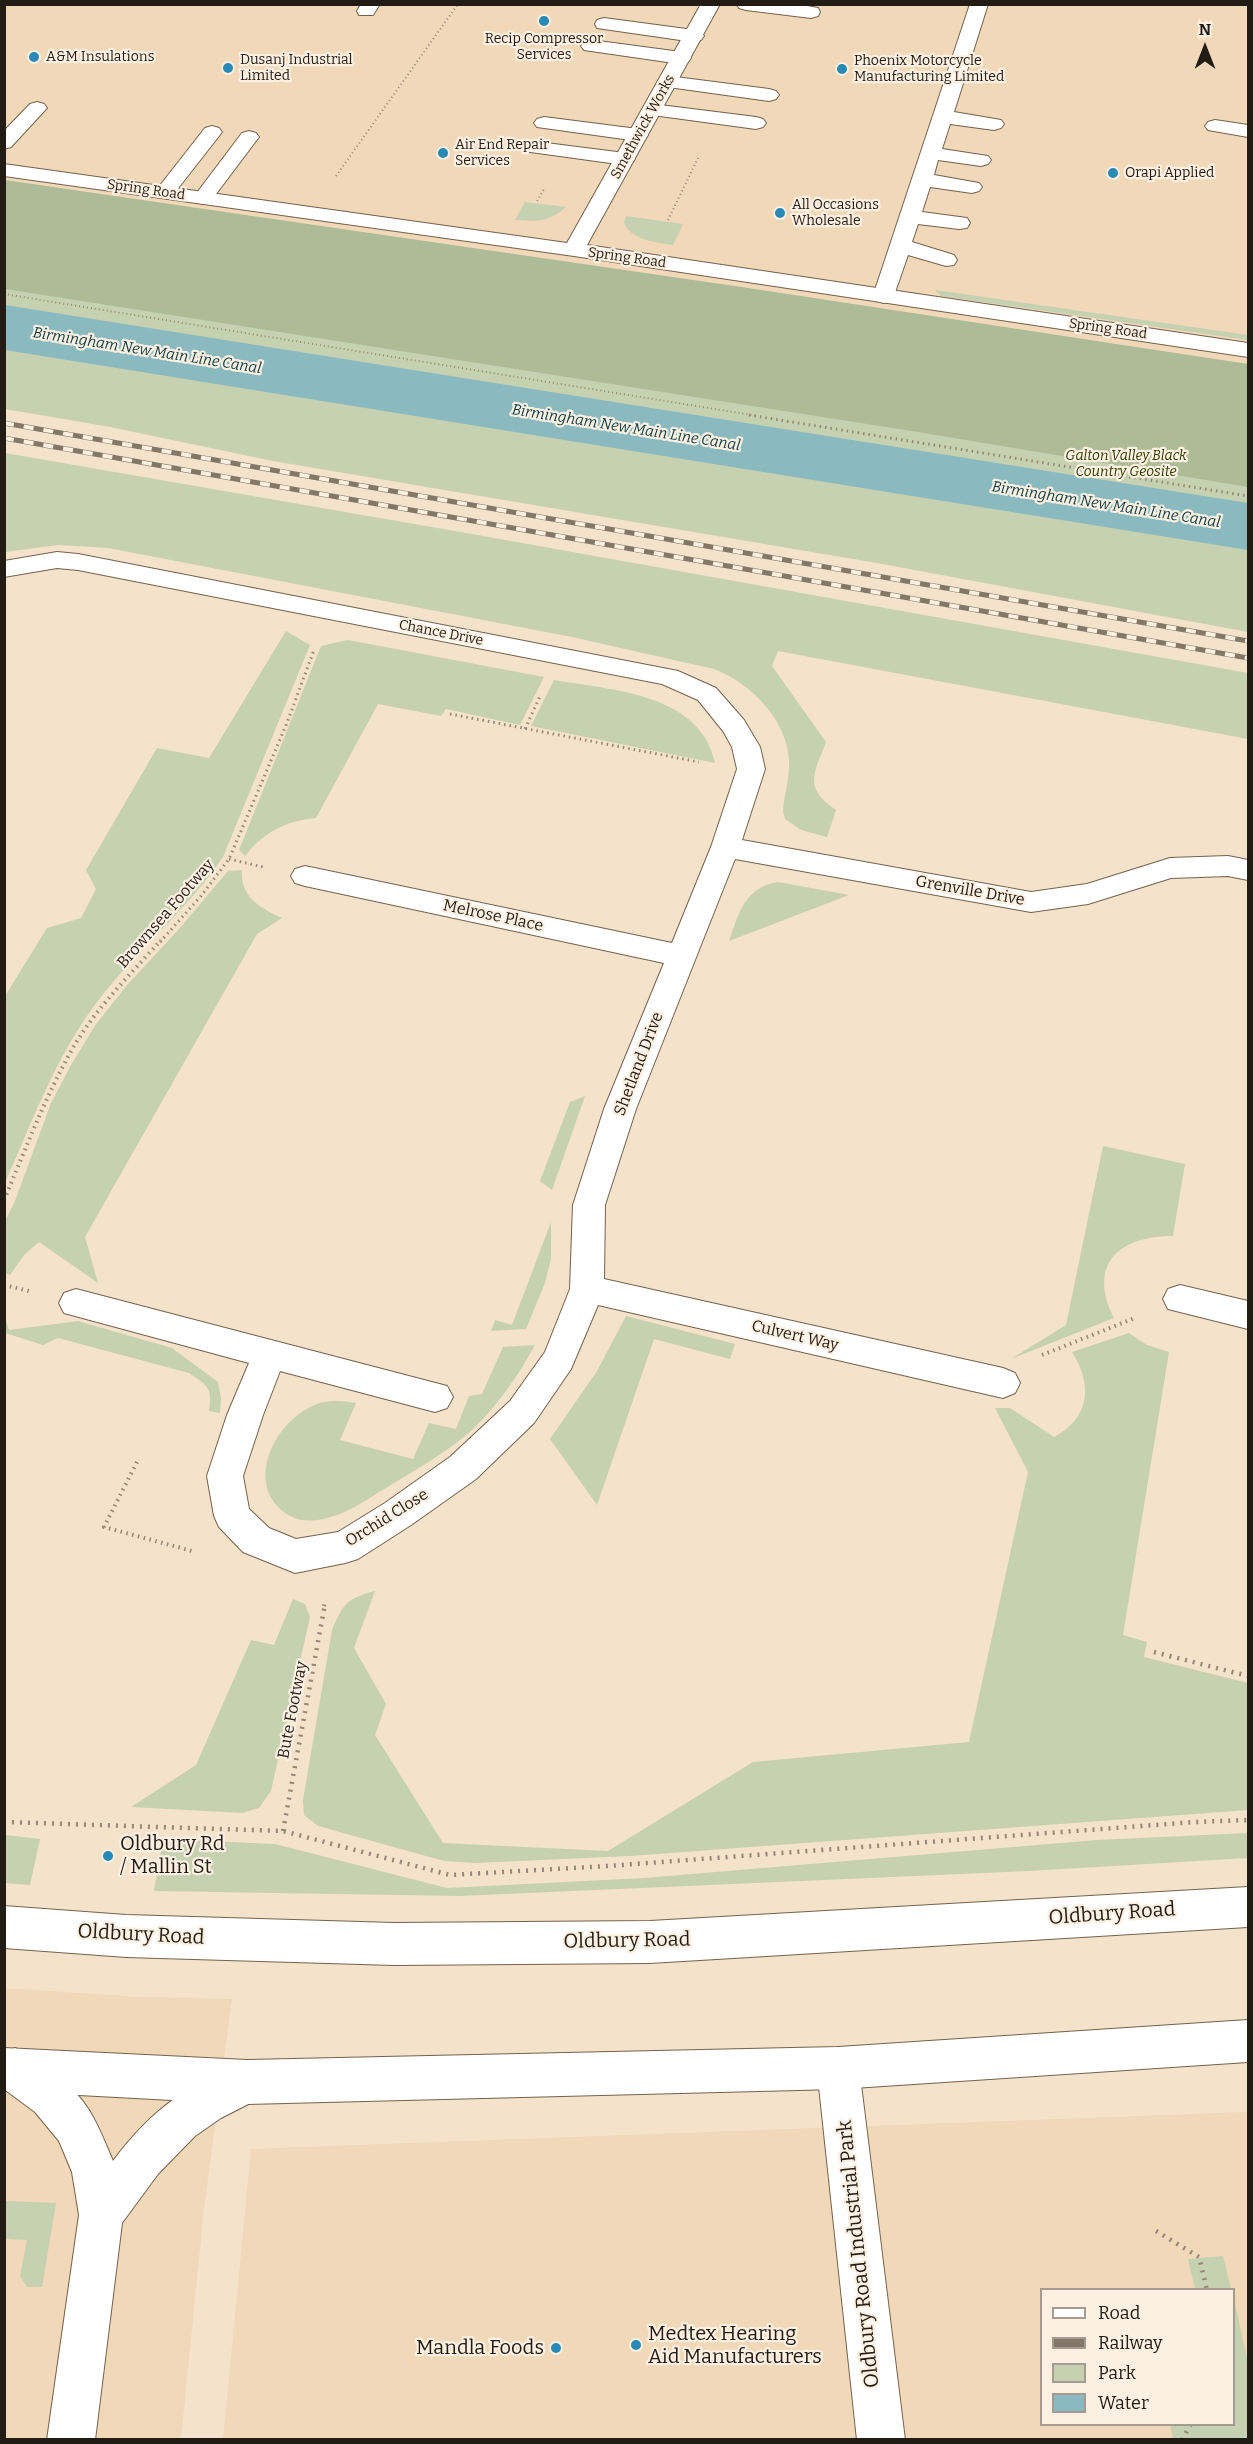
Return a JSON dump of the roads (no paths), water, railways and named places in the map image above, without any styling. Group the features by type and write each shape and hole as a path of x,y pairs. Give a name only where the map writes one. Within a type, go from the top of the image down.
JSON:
{"street":[{"name":"Smethwick Works","path":"574,250 711,4"},
{"path":"746,4 811,12"},
{"path":"884,296 979,4"},
{"path":"604,24 694,36"},
{"path":"591,46 681,58"},
{"path":"668,82 769,95"},
{"path":"4,143 37,108"},
{"path":"652,110 756,123"},
{"path":"943,117 994,124"},
{"path":"544,123 638,135"},
{"path":"1215,126 1248,131"},
{"path":"165,192 212,132"},
{"path":"204,198 249,137"},
{"path":"530,147 625,159"},
{"path":"930,153 981,160"},
{"name":"Spring Road","path":"4,170 574,250 1248,350"},
{"path":"922,180 972,187"},
{"path":"910,216 959,223"},
{"path":"900,245 946,260"},
{"name":"Chance Drive","path":"4,569 57,560 78,562 669,677 707,694 734,726 746,747 752,769 725,847"},
{"name":"Grenville Drive","path":"725,847 1031,902 1088,894 1170,868 1228,866 1248,870"},
{"name":"Shetland Drive","path":"587,1289 589,1206 620,1109 725,847"},
{"name":"Melrose Place","path":"305,876 681,956"},
{"name":"Orchid Close","path":"270,1354 245,1415 225,1476 232,1516 256,1540 296,1556 345,1547 399,1514 463,1468 522,1412 559,1359 587,1289"},
{"name":"Culvert Way","path":"587,1289 1003,1383"},
{"path":"1180,1299 1248,1315"},
{"path":"76,1303 435,1397"},
{"name":"Oldbury Road","path":"4,1927 126,1936 394,1944 650,1942 1248,1906"},
{"path":"10,2069 247,2082 838,2068 1248,2041"},
{"name":"Oldbury Road Industrial Park","path":"838,2068 880,2439"},
{"path":"10,2069 50,2097 74,2126 94,2170 101,2215 71,2439"},
{"path":"101,2215 127,2177 161,2137 193,2110 247,2082"}],"water":[{"name":"Birmingham New Main Line Canal","path":"5,305 1248,503 1248,550 5,350"}],"railway":[{"path":"4,423 1248,641"},
{"path":"4,438 1248,658"}],"place":[{"name":"Recip Compressor Services","path":"544,21"},
{"name":"A&M Insulations","path":"34,57"},
{"name":"Dusanj Industrial Limited","path":"228,68"},
{"name":"Phoenix Motorcycle Manufacturing Limited","path":"842,69"},
{"name":"Air End Repair Services","path":"443,153"},
{"name":"Orapi Applied","path":"1113,173"},
{"name":"All Occasions Wholesale","path":"780,213"},
{"name":"Oldbury Rd / Mallin St","path":"108,1856"},
{"name":"Medtex Hearing Aid Manufacturers","path":"636,2345"},
{"name":"Mandla Foods","path":"556,2348"}],"park label":[{"name":"Galton Valley Black Country Geosite","path":"1126,464"}]}
